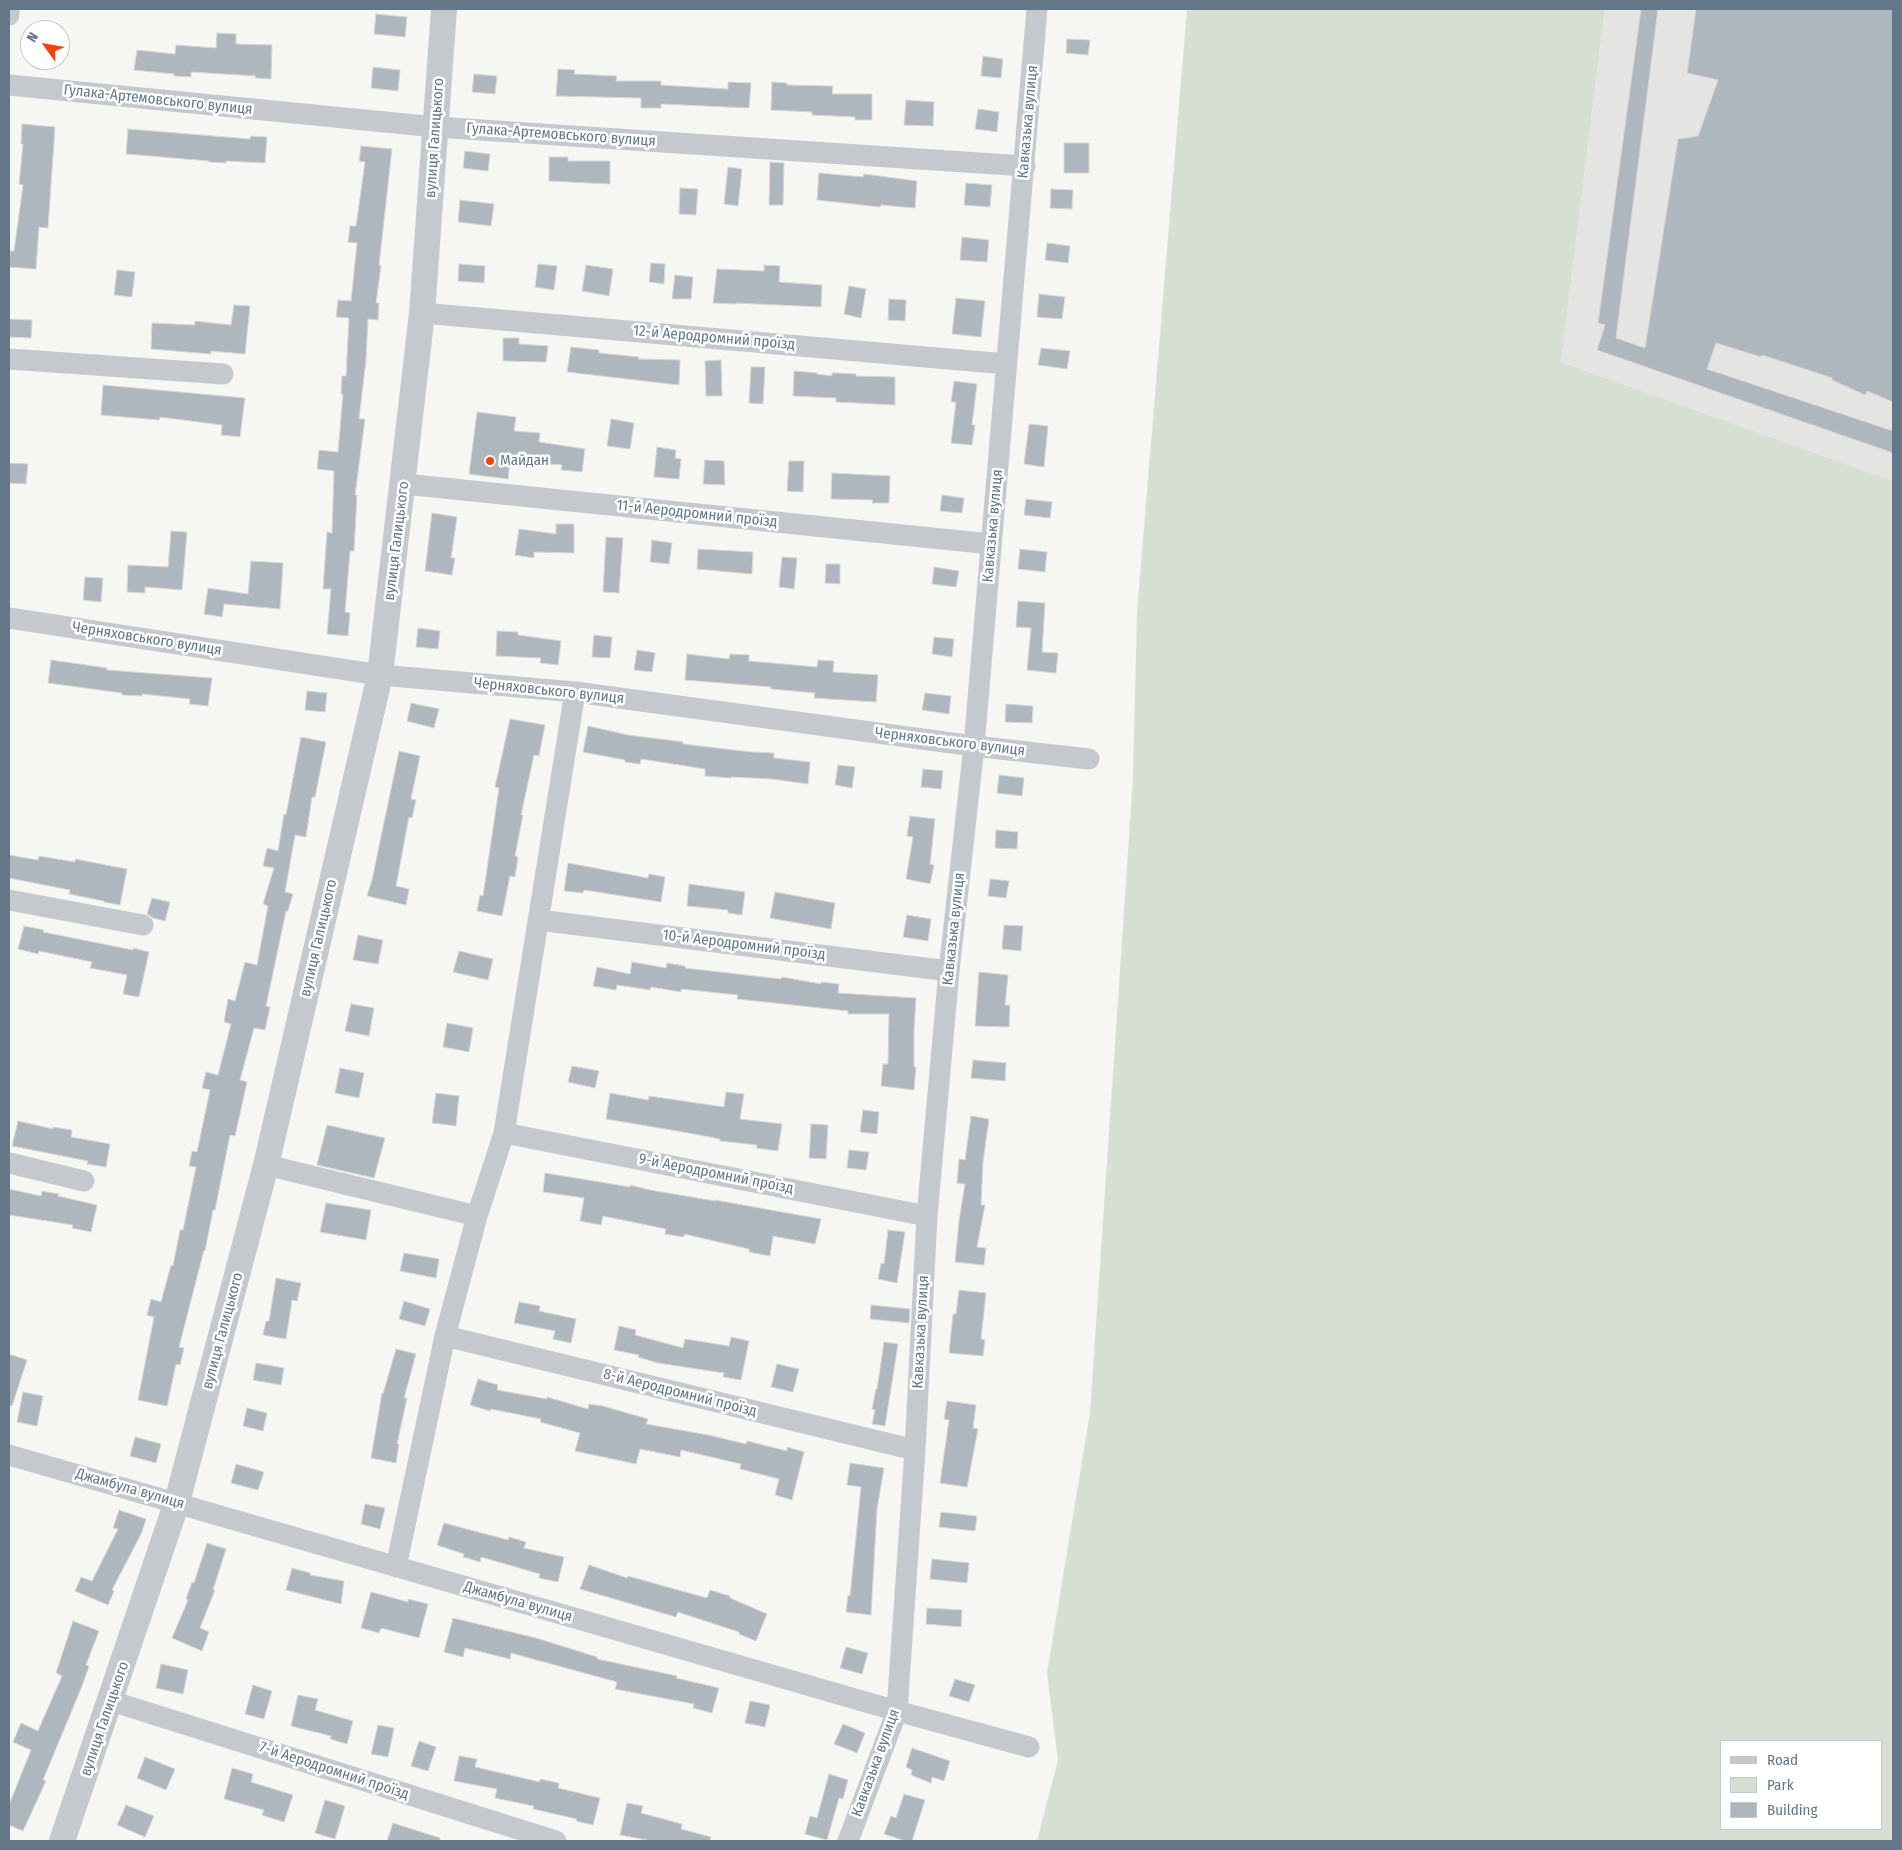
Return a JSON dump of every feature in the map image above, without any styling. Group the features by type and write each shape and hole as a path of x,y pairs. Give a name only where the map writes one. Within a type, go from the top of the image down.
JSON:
{"street":[{"path":"9,9 9,15"},
{"name":"вулиця Галицького","path":"62,1841 177,1502 266,1165 380,675 404,484 422,313 444,9"},
{"name":"Кавказька вулиця","path":"848,1841 898,1711 915,1450 927,1216 949,971 974,746 1038,9"},
{"name":"Гулака-Артемовського вулиця","path":"9,85 436,127 1025,166"},
{"name":"12-й Аеродромний проїзд","path":"422,313 1006,364"},
{"path":"9,359 223,374"},
{"name":"11-й Аеродромний проїзд","path":"404,484 991,544"},
{"name":"Черняховського вулиця","path":"9,618 380,675 575,692 974,746 1089,759"},
{"path":"396,1567 445,1336 477,1216 504,1133 575,692"},
{"path":"9,900 143,925"},
{"name":"10-й Аеродромний проїзд","path":"538,920 949,971"},
{"name":"9-й Аеродромний проїзд","path":"504,1133 927,1216"},
{"path":"9,1163 84,1181"},
{"path":"266,1165 477,1216"},
{"name":"8-й Аеродромний проїзд","path":"445,1336 915,1450"},
{"name":"Джамбула вулиця","path":"9,1454 396,1567 1029,1747"},
{"name":"7-й Аеродромний проїзд","path":"111,1701 556,1841"}],"shaded area":[{"path":"1605,9 1893,9 1893,481 1561,362"}],"green space":[{"path":"1187,9 1605,9 1561,362 1893,481 1893,1841 1037,1841 1058,1760 1047,1673 1090,1413 1133,778 1137,612"}],"building":[{"path":"1641,9 1658,9 1616,338 1645,348 1678,139 1698,136 1718,80 1687,73 1696,9 1893,9 1893,402 1867,391 1865,395 1832,380 1832,378 1762,355 1761,357 1716,343 1707,369 1893,431 1893,453 1597,350 1605,325 1598,323"},
{"path":"376,14 407,17 405,37 374,34"},
{"path":"217,33 236,34 236,44 272,45 271,79 255,78 256,76 191,72 191,77 174,76 174,74 134,70 137,50 175,54 176,45 216,48"},
{"path":"1067,39 1090,40 1088,55 1066,53"},
{"path":"983,56 1003,59 1001,78 981,76"},
{"path":"373,67 400,70 398,91 371,88"},
{"path":"558,69 575,70 574,74 617,76 616,81 661,81 661,85 728,89 728,82 751,83 749,108 661,104 661,108 641,108 641,98 556,96"},
{"path":"474,74 497,76 495,94 472,92"},
{"path":"772,82 787,83 787,85 833,86 832,94 872,94 872,120 855,120 855,117 812,115 812,112 771,110"},
{"path":"906,100 934,102 933,126 904,125"},
{"path":"978,109 999,112 997,132 975,129"},
{"path":"22,124 55,127 48,228 39,227 36,269 9,267 10,251 14,251 23,185 19,184 23,144 21,144"},
{"path":"128,129 250,139 251,136 267,137 265,163 209,162 126,154"},
{"path":"1064,143 1089,143 1089,173 1064,173"},
{"path":"361,146 392,149 379,265 381,266 376,303 379,303 378,320 368,319 366,360 359,419 365,419 355,495 357,495 354,551 350,551 345,612 350,613 348,636 327,634 331,589 323,589 327,532 332,533 334,471 317,469 319,450 338,452 343,394 341,394 342,376 346,376 349,318 336,317 338,300 351,301 357,243 348,242 350,226 356,226 365,162 359,161"},
{"path":"465,151 490,154 488,171 463,168"},
{"path":"549,157 568,157 568,161 610,161 610,184 549,181"},
{"path":"770,162 784,163 783,205 769,205"},
{"path":"728,167 742,169 738,206 724,204"},
{"path":"819,173 863,177 864,174 917,181 915,208 881,205 880,207 817,200"},
{"path":"966,183 992,185 990,207 964,205"},
{"path":"680,188 698,189 696,215 679,214"},
{"path":"1051,189 1073,190 1072,209 1050,208"},
{"path":"460,200 494,204 491,226 458,222"},
{"path":"962,237 989,240 987,262 960,260"},
{"path":"1047,243 1070,246 1068,263 1045,260"},
{"path":"651,263 665,264 664,284 649,282"},
{"path":"459,264 485,266 484,283 458,281"},
{"path":"538,264 557,266 554,290 535,287"},
{"path":"586,265 613,269 609,296 582,291"},
{"path":"764,265 780,266 779,282 822,285 821,307 713,303 717,269 764,271"},
{"path":"117,270 135,272 132,297 114,295"},
{"path":"675,275 693,277 691,299 672,299"},
{"path":"849,286 866,289 861,318 844,314"},
{"path":"1039,294 1065,297 1062,319 1037,317"},
{"path":"956,298 985,301 981,337 952,334"},
{"path":"889,299 906,300 905,321 888,320"},
{"path":"234,305 250,306 245,354 211,351 211,354 151,349 152,323 195,325 195,321 231,325"},
{"path":"9,319 32,320 31,338 9,337"},
{"path":"503,338 519,338 519,344 548,346 546,362 503,361"},
{"path":"571,347 599,350 599,353 639,357 638,359 680,360 679,385 567,372"},
{"path":"1041,348 1070,351 1067,369 1038,365"},
{"path":"721,360 722,396 706,396 705,361"},
{"path":"751,367 765,367 763,404 749,403"},
{"path":"794,371 832,376 832,373 838,373 856,374 856,376 895,377 895,405 836,402 836,398 793,396"},
{"path":"954,381 977,384 972,425 975,425 972,445 951,443 956,402 951,402"},
{"path":"103,385 245,398 240,437 221,435 222,425 160,417 159,420 101,415"},
{"path":"477,412 516,417 514,431 540,433 539,442 585,449 582,472 561,470 562,465 510,461 508,479 469,474"},
{"path":"611,419 634,423 630,449 607,446"},
{"path":"1029,424 1048,426 1044,467 1024,464"},
{"path":"657,447 676,450 675,458 681,459 679,479 654,477"},
{"path":"705,460 724,461 725,485 703,484"},
{"path":"789,461 804,461 803,492 787,491"},
{"path":"9,463 28,464 26,484 9,483"},
{"path":"832,473 890,476 889,503 872,503 873,500 831,499"},
{"path":"942,495 964,498 962,513 940,511"},
{"path":"1026,499 1052,502 1050,518 1024,515"},
{"path":"432,513 457,517 451,558 455,558 452,575 425,571"},
{"path":"556,524 574,524 574,553 534,552 534,558 515,555 519,529 556,534"},
{"path":"171,531 187,532 182,590 145,587 145,593 127,592 128,565 168,567"},
{"path":"606,537 623,538 619,593 603,592"},
{"path":"652,540 672,543 669,564 650,562"},
{"path":"698,549 753,552 752,574 697,569"},
{"path":"1020,549 1047,552 1045,572 1018,569"},
{"path":"782,557 797,558 794,589 779,587"},
{"path":"251,561 283,563 280,609 224,604 222,617 204,614 208,588 248,594"},
{"path":"826,564 840,564 840,584 825,583"},
{"path":"934,567 959,571 956,587 932,584"},
{"path":"85,577 103,578 101,602 83,600"},
{"path":"1018,601 1045,603 1042,652 1058,653 1056,673 1027,670 1031,628 1016,627"},
{"path":"418,628 440,631 438,649 416,647"},
{"path":"497,631 518,632 518,635 561,641 558,665 540,663 541,658 496,656"},
{"path":"594,635 612,637 610,658 592,657"},
{"path":"934,637 954,639 952,657 932,654"},
{"path":"637,650 655,653 652,672 634,670"},
{"path":"687,654 729,659 730,654 749,655 749,661 817,667 818,660 834,661 833,672 878,675 876,702 814,698 815,693 771,689 771,687 685,680"},
{"path":"51,660 107,668 107,670 212,678 208,706 189,704 190,699 142,694 142,696 122,695 122,693 48,683"},
{"path":"307,691 327,693 325,712 305,710"},
{"path":"925,693 951,696 949,714 922,710"},
{"path":"411,703 439,709 434,728 407,721"},
{"path":"1006,704 1033,706 1032,723 1005,722"},
{"path":"510,719 545,725 539,756 534,755 521,815 523,815 515,856 518,857 515,877 510,876 502,916 477,911 480,895 483,896 499,788 495,787"},
{"path":"588,726 628,735 683,742 683,744 774,753 774,758 810,762 808,784 772,779 705,776 705,769 641,759 640,764 625,762 625,760 583,752"},
{"path":"301,737 326,742 315,797 312,797 306,837 295,835 285,892 293,894 288,911 286,911 266,1006 270,1007 265,1030 254,1028 240,1080 247,1082 235,1136 230,1135 215,1210 213,1210 205,1251 179,1347 184,1348 180,1365 176,1364 167,1406 138,1400 154,1317 147,1315 151,1299 161,1302 171,1265 173,1266 180,1230 183,1230 196,1167 189,1166 192,1151 197,1152 210,1090 202,1088 206,1072 218,1075 231,1024 224,1022 228,999 235,1001 245,962 257,965 268,906 263,904 274,868 263,866 267,848 278,851"},
{"path":"399,751 420,756 411,799 416,800 412,818 409,817 396,886 409,889 406,905 367,896"},
{"path":"838,765 855,767 852,788 835,785"},
{"path":"923,769 943,771 941,789 921,787"},
{"path":"999,775 1024,778 1022,796 997,793"},
{"path":"910,816 935,819 930,864 934,865 930,884 906,879 913,837 907,836"},
{"path":"996,830 1018,832 1017,849 995,848"},
{"path":"9,855 38,860 39,856 75,862 75,859 127,869 120,905 69,894 70,890 9,878"},
{"path":"568,863 648,878 649,874 665,877 661,902 584,890 583,893 564,891"},
{"path":"990,879 1009,881 1006,898 988,896"},
{"path":"689,884 745,892 742,915 728,913 728,910 687,906"},
{"path":"775,892 835,903 831,929 770,918"},
{"path":"152,898 170,902 165,921 153,918 147,914"},
{"path":"907,915 931,919 928,941 903,937"},
{"path":"1004,925 1023,926 1021,951 1002,949"},
{"path":"24,926 44,930 43,932 149,952 139,997 123,994 127,975 90,968 92,962 39,951 38,954 18,949"},
{"path":"358,935 383,940 378,964 353,960"},
{"path":"459,951 493,959 488,980 453,972"},
{"path":"632,962 666,968 667,963 685,966 685,968 781,979 782,977 821,984 821,982 839,984 838,993 916,998 914,1090 881,1086 883,1064 888,1064 889,1014 848,1014 848,1011 737,999 738,995 681,989 681,992 651,987 650,990 617,985 616,990 593,986 597,967 630,974"},
{"path":"979,972 1008,975 1005,1005 1010,1005 1009,1027 975,1026"},
{"path":"351,1004 374,1008 369,1036 345,1031"},
{"path":"447,1023 473,1028 469,1052 443,1047"},
{"path":"973,1060 1006,1063 1005,1081 971,1078"},
{"path":"572,1066 599,1071 595,1088 568,1082"},
{"path":"340,1068 364,1073 359,1098 335,1093"},
{"path":"726,1092 744,1094 740,1119 782,1124 778,1151 756,1148 757,1145 720,1141 720,1139 606,1119 610,1093 648,1100 649,1096 724,1107"},
{"path":"436,1093 459,1096 456,1126 432,1123"},
{"path":"863,1110 879,1112 877,1134 860,1132"},
{"path":"971,1116 989,1119 983,1162 981,1205 985,1205 977,1247 986,1248 984,1265 955,1262 965,1184 957,1183 959,1159 965,1160"},
{"path":"18,1121 53,1129 53,1127 72,1130 71,1137 110,1144 106,1167 87,1164 88,1161 12,1146"},
{"path":"811,1124 828,1125 826,1159 809,1158"},
{"path":"327,1125 385,1138 374,1178 317,1165"},
{"path":"849,1150 869,1152 866,1170 847,1168"},
{"path":"545,1173 630,1187 630,1185 821,1219 815,1244 773,1236 770,1256 749,1252 749,1249 684,1234 684,1237 665,1234 666,1229 603,1216 601,1225 580,1221 584,1198 543,1192"},
{"path":"9,1189 41,1196 42,1191 59,1194 58,1196 97,1205 91,1232 72,1228 73,1225 9,1215"},
{"path":"326,1203 371,1210 366,1240 320,1232"},
{"path":"888,1230 905,1232 897,1283 878,1279 881,1263 884,1264"},
{"path":"404,1253 439,1259 436,1278 400,1271"},
{"path":"276,1278 301,1283 297,1301 292,1300 286,1339 263,1335 266,1321 269,1321"},
{"path":"959,1290 986,1293 981,1339 985,1340 983,1356 949,1353 953,1314 956,1314"},
{"path":"404,1301 430,1309 425,1326 399,1319"},
{"path":"519,1302 540,1306 539,1311 576,1319 571,1343 553,1339 555,1331 514,1323"},
{"path":"871,1305 910,1309 909,1323 870,1319"},
{"path":"619,1326 636,1330 635,1335 683,1348 685,1339 729,1346 731,1337 749,1341 741,1380 723,1377 724,1373 658,1363 638,1357 639,1355 614,1350"},
{"path":"884,1342 898,1344 885,1426 872,1424 875,1410 872,1409"},
{"path":"396,1349 416,1354 404,1398 407,1398 397,1444 399,1444 396,1463 371,1458 382,1393"},
{"path":"9,1354 27,1360 12,1406 9,1405"},
{"path":"256,1363 284,1368 281,1385 253,1380"},
{"path":"777,1364 799,1369 793,1392 771,1387"},
{"path":"478,1379 498,1385 497,1390 547,1399 547,1397 588,1409 589,1404 603,1406 648,1419 646,1424 746,1444 747,1441 787,1451 787,1447 804,1452 792,1500 775,1495 779,1479 740,1469 741,1464 681,1450 680,1457 640,1449 636,1464 575,1451 580,1433 540,1422 541,1419 491,1409 490,1411 470,1405"},
{"path":"23,1392 43,1396 37,1426 17,1422"},
{"path":"947,1401 976,1405 973,1428 978,1429 967,1487 940,1483 949,1420 944,1419"},
{"path":"247,1408 267,1413 263,1431 243,1426"},
{"path":"135,1437 161,1444 156,1463 130,1456"},
{"path":"850,1463 884,1468 877,1509 871,1615 846,1612 848,1595 850,1596 861,1487 847,1485"},
{"path":"236,1464 264,1472 258,1490 231,1483"},
{"path":"365,1504 385,1508 380,1529 361,1524"},
{"path":"119,1510 146,1519 142,1532 112,1590 114,1591 108,1605 75,1591 81,1577 92,1581 118,1529 113,1528"},
{"path":"941,1512 977,1516 975,1531 939,1527"},
{"path":"444,1523 508,1540 509,1537 526,1542 524,1548 564,1557 558,1582 539,1578 540,1574 481,1557 480,1562 463,1557 464,1554 437,1545"},
{"path":"207,1543 226,1549 213,1590 215,1590 200,1628 209,1632 202,1651 172,1638 188,1600 186,1599 192,1582 194,1583"},
{"path":"932,1559 969,1563 967,1583 930,1579"},
{"path":"589,1565 627,1578 628,1576 707,1598 710,1590 730,1596 730,1598 767,1614 756,1641 739,1634 739,1632 678,1612 676,1617 580,1589"},
{"path":"292,1568 310,1573 310,1575 344,1581 341,1604 286,1590"},
{"path":"371,1592 408,1602 408,1599 428,1604 419,1638 381,1628 379,1633 361,1628"},
{"path":"927,1608 962,1610 961,1627 926,1624"},
{"path":"453,1618 536,1638 597,1657 597,1659 677,1676 676,1678 719,1688 712,1713 693,1708 694,1704 615,1689 617,1682 511,1653 510,1659 465,1648 463,1657 444,1652"},
{"path":"73,1621 99,1631 86,1665 89,1666 82,1686 43,1780 46,1781 23,1831 9,1825 9,1805 31,1750 13,1742 21,1723 38,1731 62,1676 56,1673"},
{"path":"846,1647 868,1653 862,1674 840,1668"},
{"path":"161,1664 188,1670 183,1694 156,1688"},
{"path":"955,1679 975,1685 969,1702 949,1696"},
{"path":"253,1685 272,1691 264,1719 245,1714"},
{"path":"298,1695 318,1699 315,1710 353,1721 347,1744 330,1739 331,1736 291,1726"},
{"path":"750,1701 770,1705 765,1727 745,1723"},
{"path":"843,1724 865,1733 857,1753 834,1744"},
{"path":"378,1725 394,1728 388,1757 371,1754"},
{"path":"419,1741 436,1747 428,1771 411,1766"},
{"path":"912,1748 950,1761 944,1781 932,1777 931,1783 911,1775 912,1770 906,1767"},
{"path":"459,1756 477,1759 475,1767 540,1782 540,1779 559,1783 558,1788 600,1798 593,1825 576,1821 577,1819 533,1809 534,1806 495,1798 497,1789 454,1781"},
{"path":"145,1757 175,1769 166,1790 137,1778"},
{"path":"232,1768 253,1774 251,1782 293,1795 284,1822 262,1815 264,1810 224,1799"},
{"path":"829,1774 848,1780 843,1799 839,1798 827,1840 805,1834 810,1816 817,1818"},
{"path":"904,1794 925,1800 912,1841 905,1841 884,1834 891,1816 896,1818"},
{"path":"325,1800 345,1806 335,1839 315,1833"},
{"path":"627,1803 643,1806 641,1813 682,1824 681,1829 711,1837 710,1841 652,1841 620,1835"},
{"path":"126,1805 154,1816 145,1837 117,1825"},
{"path":"393,1823 440,1838 440,1841 387,1841"}],"place":[{"name":"Майдан","path":"490,461"}]}
